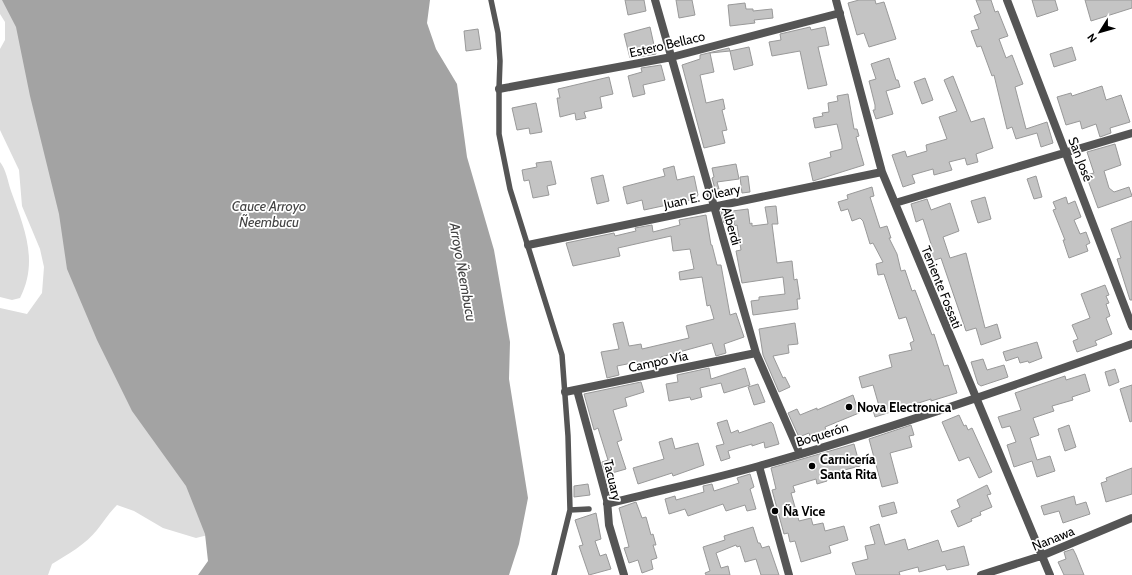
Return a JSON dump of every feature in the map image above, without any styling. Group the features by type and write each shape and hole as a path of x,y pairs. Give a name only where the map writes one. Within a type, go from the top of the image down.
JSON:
{"street":[{"name":"Alberdi","path":"655,0 756,353 800,454"},
{"name":"Teniente Fossati","path":"836,0 882,172 975,399 1050,575"},
{"name":"San José","path":"1007,0 1132,326"},
{"name":"Estero Bellaco","path":"498,89 672,57 840,13"},
{"path":"895,203 1132,133"},
{"name":"Juan E. O'leary","path":"528,245 882,172"},
{"name":"Boquerón","path":"607,504 759,466 800,454 975,399 1132,344"},
{"name":"Campo Vía","path":"565,392 756,353"},
{"name":"Tacuary","path":"577,390 607,504 609,525 624,575"},
{"path":"759,466 788,575"},
{"name":"Nanawa","path":"981,575 1041,556 1132,518"}],"lane":[{"path":"491,0 499,47 499,134 510,189 553,322 562,355 570,510 554,575"},
{"path":"570,510 589,509"}],"shaded area":[{"path":"0,0 43,0 212,534 196,538 163,528 134,511 117,505 93,535 76,549 52,564 48,575 0,575 0,308 27,314 42,293 44,267 40,249 22,206 19,170 0,130 0,49 5,40 5,22 0,14"},
{"path":"0,162 21,218 28,244 29,257 26,284 20,298 12,300 0,297"}],"water":[{"name":"Cauce Arroyo Ñeembucu","path":"2,0 430,0 427,23 436,49 457,84 467,157 494,250 510,342 509,379 528,498 519,544 509,575 198,575 208,561 205,534 186,486 132,411 97,340 67,269 59,214 30,96 16,27"}],"building":[{"path":"625,0 644,0 646,11 628,15"},
{"path":"676,0 692,0 695,15 679,18"},
{"path":"859,0 875,0 876,4 884,2 896,39 869,47 864,33 857,35 848,3"},
{"path":"976,0 991,0 995,12 998,11 1008,36 999,39 1006,58 1012,55 1023,84 1015,87 1026,129 1047,122 1053,143 1041,147 1037,133 1016,139 1012,127 1007,129 994,75 992,76 981,46 977,47 971,31 979,29 974,16 981,13"},
{"path":"1032,0 1055,0 1058,10 1037,17"},
{"path":"1085,0 1132,0 1132,8 1091,21"},
{"path":"745,3 746,9 753,9 753,11 772,9 773,18 754,20 755,23 730,26 728,5"},
{"path":"650,27 656,54 630,58 624,34"},
{"path":"810,27 811,30 825,27 829,45 818,47 827,85 808,89 800,51 772,56 769,42 781,40 780,34"},
{"path":"478,29 481,49 466,51 464,31"},
{"path":"749,47 753,65 734,70 730,51"},
{"path":"1072,47 1076,60 1054,67 1050,54"},
{"path":"729,48 730,51 710,53 714,72 700,75 706,103 723,99 725,109 722,110 727,130 722,131 725,143 704,148 682,65 700,59 700,55"},
{"path":"889,58 896,80 898,80 900,87 886,91 893,114 876,119 873,110 875,110 875,105 869,81 876,79 871,64"},
{"path":"661,65 665,80 643,85 645,94 633,97 628,76 642,72 641,68"},
{"path":"953,76 971,122 984,118 993,148 976,154 978,162 967,165 965,158 949,162 952,170 934,175 933,169 912,175 915,183 903,187 892,155 905,151 907,157 927,151 926,145 947,139 939,117 957,111 944,80"},
{"path":"609,77 613,94 600,97 602,108 584,112 586,118 576,120 575,113 560,117 557,98 560,98 558,89"},
{"path":"925,78 933,100 922,104 914,82"},
{"path":"1102,86 1106,100 1121,95 1130,122 1110,128 1111,133 1100,137 1096,124 1082,129 1080,121 1066,125 1057,97 1071,93 1072,96"},
{"path":"848,94 854,129 857,129 859,136 856,137 864,165 813,181 809,163 831,157 830,152 842,149 842,145 837,124 815,128 813,118 823,116 822,113 829,112 828,103 838,101 837,96"},
{"path":"536,103 542,132 530,134 529,128 517,130 512,108"},
{"path":"1115,144 1121,165 1104,171 1109,188 1114,192 1129,187 1132,196 1098,208 1086,175 1094,173 1087,152"},
{"path":"551,161 556,184 547,186 549,195 533,198 529,180 524,181 522,170 537,167 536,163"},
{"path":"736,164 739,179 717,182 719,189 715,189 712,178 714,177 712,168"},
{"path":"674,166 677,180 694,176 698,195 695,199 644,210 642,200 627,204 623,187 665,176 663,169"},
{"path":"603,175 609,201 597,204 591,178"},
{"path":"748,176 750,192 742,193 740,177"},
{"path":"1036,176 1042,197 1034,199 1027,179"},
{"path":"872,187 874,196 870,197 880,228 887,226 891,238 889,238 897,254 901,271 905,270 912,291 915,290 932,335 934,334 944,366 948,365 957,393 931,401 931,399 875,417 872,407 879,406 873,385 862,388 859,377 892,367 889,355 912,350 910,343 914,341 906,317 899,319 884,274 878,275 876,264 883,262 873,243 870,244 863,221 860,218 852,221 848,209 841,211 838,202 848,199 847,195"},
{"path":"985,197 991,219 978,223 971,201"},
{"path":"1066,197 1068,204 1075,201 1081,217 1074,220 1080,234 1086,232 1090,243 1086,245 1088,251 1069,258 1063,240 1065,240 1053,210 1056,209 1053,202"},
{"path":"927,199 931,210 950,203 959,231 943,237 950,258 966,253 985,328 997,324 1001,338 981,345 976,328 966,331 941,258 926,263 922,250 932,247 923,219 916,222 911,204"},
{"path":"776,206 778,224 772,224 777,263 792,261 794,280 797,279 800,299 797,299 798,309 753,315 751,301 759,300 759,297 785,294 783,277 742,283 736,251 741,250 737,225 734,226 734,221 724,223 721,211 748,209 750,224 752,223 752,226 768,224 765,207"},
{"path":"706,215 711,245 717,265 721,265 730,315 736,313 744,337 724,344 726,353 716,356 712,343 661,357 662,360 638,366 637,362 617,366 619,375 607,378 601,352 619,349 613,324 623,322 629,346 641,344 642,349 689,338 686,326 714,319 710,305 707,306 702,277 680,280 679,272 694,269 690,249 673,251 671,236 618,248 620,256 573,266 566,243 614,233 615,236 636,231 635,228 652,225 653,232 680,225 679,220"},
{"path":"1132,221 1132,300 1130,300 1117,259 1121,258 1111,229"},
{"path":"1105,285 1109,295 1106,296 1109,303 1106,304 1110,316 1106,318 1112,334 1095,341 1097,345 1077,352 1073,341 1078,339 1072,325 1090,318 1081,294"},
{"path":"795,323 798,344 788,345 789,353 773,356 783,378 785,377 790,387 779,392 763,355 759,329"},
{"path":"1037,342 1042,358 1029,363 1028,361 1020,363 1018,357 1006,361 1003,352"},
{"path":"983,359 987,370 1004,365 1008,377 981,386 978,384 971,362"},
{"path":"709,368 711,379 745,368 750,385 724,393 721,383 700,388 702,397 691,400 690,397 669,401 666,384 678,382 677,375"},
{"path":"1115,369 1119,382 1109,386 1105,372"},
{"path":"1085,374 1090,391 1072,397 1073,400 1052,406 1054,411 1033,418 1039,435 1030,438 1037,460 1050,456 1055,471 1037,477 1032,461 1014,467 1007,445 1016,442 1010,426 1002,428 998,417 1021,410 1015,393 1065,376 1066,380"},
{"path":"641,382 644,392 625,398 627,406 613,410 622,440 617,442 626,469 612,473 616,486 609,488 602,462 608,460 598,428 594,430 584,394"},
{"path":"758,384 765,402 754,405 748,387"},
{"path":"1132,385 1132,421 1130,422 1120,389"},
{"path":"853,395 859,413 825,427 827,434 819,437 818,433 810,436 809,433 799,437 788,413 797,409 800,415 817,408 817,410"},
{"path":"959,415 964,426 966,425 968,430 972,428 992,472 979,478 969,457 959,461 942,422"},
{"path":"727,420 731,433 738,430 739,433 771,422 779,444 765,448 764,442 728,451 730,458 721,461 716,446 724,444 717,423"},
{"path":"911,425 914,435 909,436 912,447 890,453 898,483 882,487 869,439"},
{"path":"1069,425 1076,447 1065,451 1058,429"},
{"path":"672,438 675,449 698,443 704,465 673,476 672,473 638,484 633,468 664,459 659,442"},
{"path":"854,444 860,466 825,475 827,481 817,484 816,479 793,486 795,492 791,493 799,521 811,518 813,525 823,523 825,531 844,526 848,540 829,546 831,553 801,562 795,541 790,542 788,533 784,534 772,490 776,489 771,468"},
{"path":"1132,468 1132,494 1106,502 1101,483 1107,481 1106,478"},
{"path":"750,474 754,487 750,489 756,509 747,511 745,505 726,511 723,504 688,516 685,509 669,514 665,499 675,496 676,500 704,492 703,486 712,484 714,491 739,483 737,478"},
{"path":"588,484 590,495 574,497 574,486"},
{"path":"987,485 991,494 987,495 992,507 980,512 981,515 971,519 972,521 958,527 951,511 960,507 957,500"},
{"path":"1074,496 1076,505 1086,502 1090,514 1063,523 1059,511 1044,515 1041,506"},
{"path":"636,502 642,518 646,517 651,535 653,534 656,545 653,545 657,558 651,560 653,569 642,573 638,560 629,563 624,548 629,547 619,508"},
{"path":"894,502 897,513 882,517 879,506"},
{"path":"596,513 601,539 595,541 600,556 606,554 611,569 589,575 579,546 583,545 575,520"},
{"path":"879,524 885,545 905,539 908,550 938,540 942,552 964,546 969,565 947,570 945,565 919,572 918,567 899,572 900,575 856,575 852,563 868,559 865,546 875,544 870,527"},
{"path":"753,527 758,543 760,543 762,548 769,546 779,575 761,575 756,559 745,562 740,546 737,547 736,545 716,553 721,568 728,566 730,575 706,575 705,573 710,571 703,547 725,540 724,536"},
{"path":"1073,549 1084,575 1064,575 1058,562 1066,559 1064,552"}],"place":[{"name":"Nova Electronica","path":"849,407"},
{"name":"Carnicería Santa Rita","path":"812,466"},
{"name":"Ña Vice","path":"775,511"}],"water label":[{"name":"Arroyo Ñeembucu","path":"463,272"}]}
